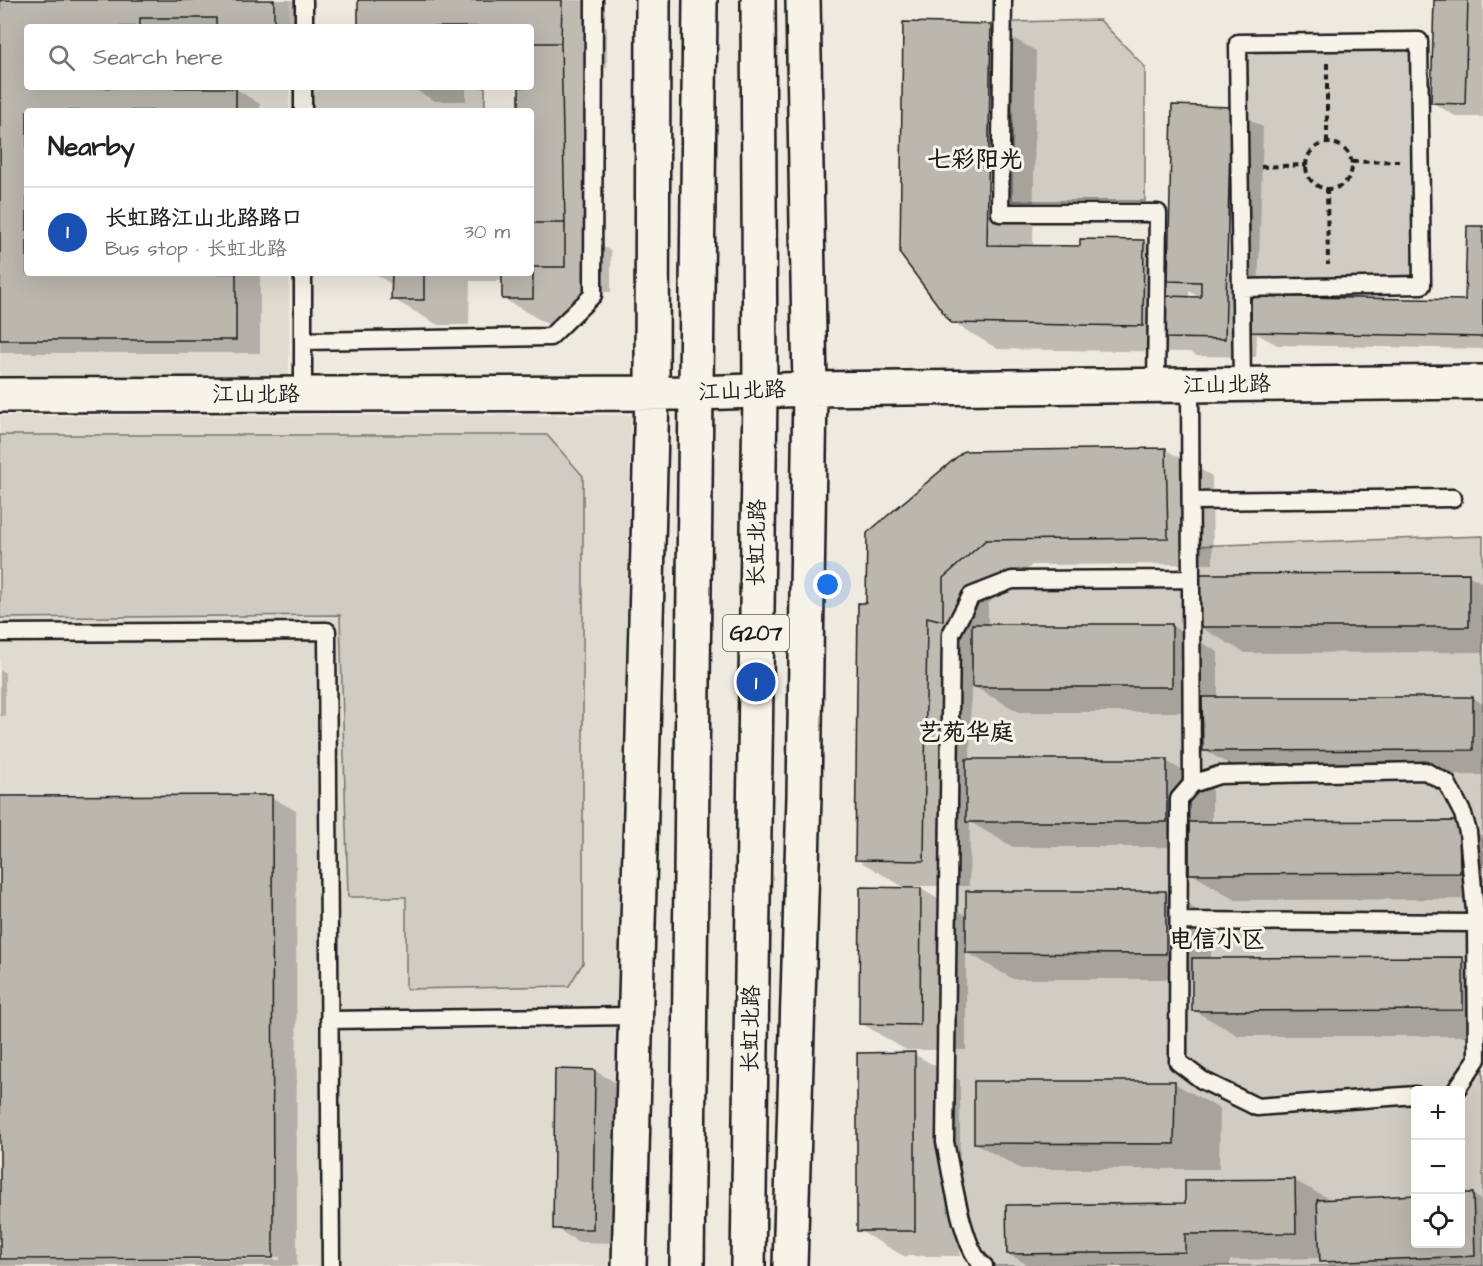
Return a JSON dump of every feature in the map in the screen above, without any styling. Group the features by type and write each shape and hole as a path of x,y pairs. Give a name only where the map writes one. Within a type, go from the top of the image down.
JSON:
{"main road":[{"path":"629,1266 652,393 653,0"},
{"name":"G207","path":"687,1266 700,0"},
{"name":"长虹北路","path":"748,1266 760,392 758,0"},
{"path":"790,1266 804,796 810,389 803,0"},
{"name":"江山北路","path":"0,395 697,393 810,389 1483,382"}],"lane":[{"path":"304,0 304,24"},
{"path":"303,341 550,338 593,295 594,0"},
{"path":"1003,0 1000,213 1158,213 1156,386"},
{"path":"1240,288 1422,285 1419,41 1238,43 1240,288 1242,385"},
{"path":"303,90 303,108"},
{"path":"303,276 303,394"},
{"path":"1190,385 1192,784"},
{"path":"1191,501 1453,498"},
{"path":"984,1266 978,1262 962,1223 945,1142 951,634 971,596 1012,579 1191,579"},
{"path":"0,633 327,631 331,1266"},
{"path":"1411,1095 1257,1107 1202,1080 1178,1062 1179,800 1192,784 1218,775 1425,771 1447,783 1463,814 1468,832 1476,923 1477,1059 1459,1086"},
{"path":"1179,921 1476,923"},
{"path":"329,1020 636,1016"}],"path":[{"path":"1327,42 1327,143"},
{"path":"1327,143 1345,149 1352,162 1349,177 1344,183 1327,188 1316,185 1311,180 1306,165 1311,151 1327,143"},
{"path":"1352,162 1421,160"},
{"path":"1239,167 1306,165"},
{"path":"1327,188 1328,286"}],"shaded area":[{"path":"0,0 289,0 289,24 24,24 24,90 289,90 289,108 24,108 24,276 289,276 289,394 0,395"},
{"path":"1100,20 1145,67 1145,201 1012,201 1012,22"},
{"path":"1419,41 1422,285 1241,288 1238,43"},
{"path":"303,90 485,90 485,108 303,108"},
{"path":"631,415 611,1266 0,1266 0,416"},
{"path":"0,435 547,435 583,476 583,963 569,986 406,989 406,897 348,897 340,615 0,618"},
{"path":"1483,536 1483,1266 984,1266 945,1142 951,634 971,596 1012,580 1191,579 1191,546"}],"building":[{"path":"0,0 274,0 274,24 216,24 216,18 140,18 140,24 24,24 24,90 236,90 236,108 24,108 24,276 236,276 236,340 0,340"},
{"path":"358,0 562,0 561,43 534,43 534,24 358,24"},
{"path":"1434,0 1468,0 1465,104 1431,103"},
{"path":"903,22 991,24 987,245 1080,246 1080,239 1144,240 1143,326 951,323 900,254"},
{"path":"534,43 561,43 565,223 534,223 534,108 519,108 519,90 534,90"},
{"path":"1172,105 1231,107 1225,339 1163,338 1164,296 1201,297 1201,282 1168,281"},
{"path":"534,223 565,223 565,267 534,267"},
{"path":"1467,226 1483,226 1483,337 1251,332 1251,296 1465,300"},
{"path":"392,276 424,276 424,300 391,300"},
{"path":"502,276 533,276 533,299 502,299"},
{"path":"1166,448 1168,538 986,540 943,578 943,621 927,617 924,861 855,860 858,603 866,603 867,533 964,451"},
{"path":"1469,573 1469,627 1198,627 1198,574"},
{"path":"972,624 1172,624 1172,687 972,687"},
{"path":"1202,697 1473,697 1473,750 1203,751"},
{"path":"966,759 1167,759 1167,822 966,822"},
{"path":"272,795 273,1258 0,1259 0,796"},
{"path":"1459,821 1460,873 1189,874 1189,822"},
{"path":"860,887 921,888 920,1025 859,1024"},
{"path":"966,891 1166,891 1166,954 966,953"},
{"path":"1463,957 1463,1010 1192,1011 1192,958"},
{"path":"915,1052 915,1231 857,1231 857,1053"},
{"path":"555,1069 595,1070 593,1229 553,1229"},
{"path":"974,1081 1175,1081 1174,1144 974,1143"},
{"path":"1295,1179 1296,1233 1185,1234 1185,1252 1007,1254 1006,1205 1185,1203 1185,1180"},
{"path":"1465,1193 1473,1193 1475,1256 1320,1262 1317,1200 1411,1195 1411,1248 1465,1248"}],"place":[{"name":"长虹路江山北路路口","path":"756,682"}],"district":[{"name":"七彩阳光","path":"975,160"},
{"name":"艺苑华庭","path":"966,733"},
{"name":"电信小区","path":"1217,940"}]}
